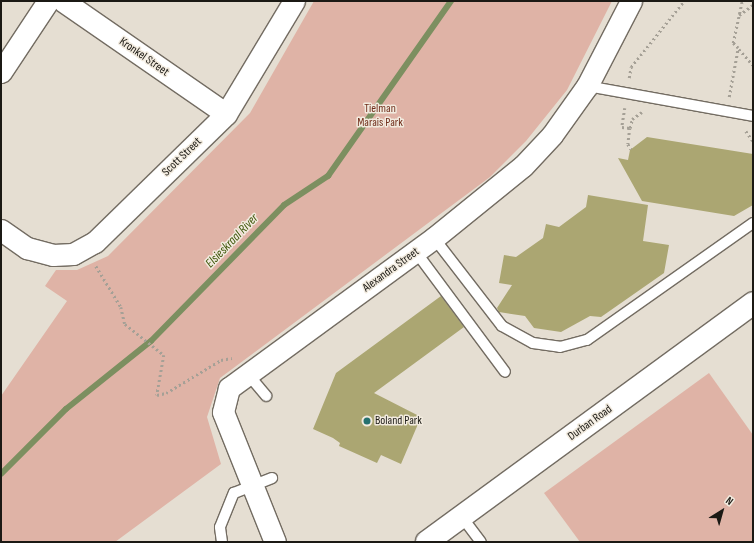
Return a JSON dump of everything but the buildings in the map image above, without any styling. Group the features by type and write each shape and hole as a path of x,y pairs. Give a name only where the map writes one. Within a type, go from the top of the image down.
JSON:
{"main road":[{"name":"Durban Road","path":"427,542 753,303"}],"street":[{"path":"1,72 48,1"},
{"name":"Kronkel Street","path":"63,1 226,114"},
{"name":"Scott Street","path":"1,230 27,248 53,255 73,254 95,242 226,114 294,1"},
{"name":"Alexandra Street","path":"275,542 223,412 229,388 249,371 416,252 523,166 552,135 587,86 631,1"}],"lane":[{"path":"587,86 753,116"},
{"path":"434,238 502,326 533,343 560,347 587,340 753,223"},
{"path":"416,252 505,372"},
{"path":"249,371 266,396"},
{"path":"222,542 220,527 234,493 272,478"},
{"path":"462,517 481,542"}],"path":[{"path":"631,149 628,144 630,128 622,127 631,67 684,1"},
{"path":"742,1 733,43 753,65"},
{"path":"739,14 753,5"},
{"path":"726,111 738,48"},
{"path":"92,260 121,308 125,324 164,355 164,364 157,395 166,393 221,360 243,357 249,371"}],"green space":[{"name":"Tielman Marais Park","path":"314,1 612,1 567,90 526,141 490,177 220,378 207,417 221,464 115,542 1,542 1,396 67,301 45,286 56,270 77,270 108,256 250,113"},
{"path":"709,373 753,435 753,542 580,542 544,493"}],"waterway":[{"name":"Elsieskraal River","path":"1,474 66,409 151,341 284,205 328,176 451,1"}],"place":[{"name":"Boland Park","path":"367,421"}]}
